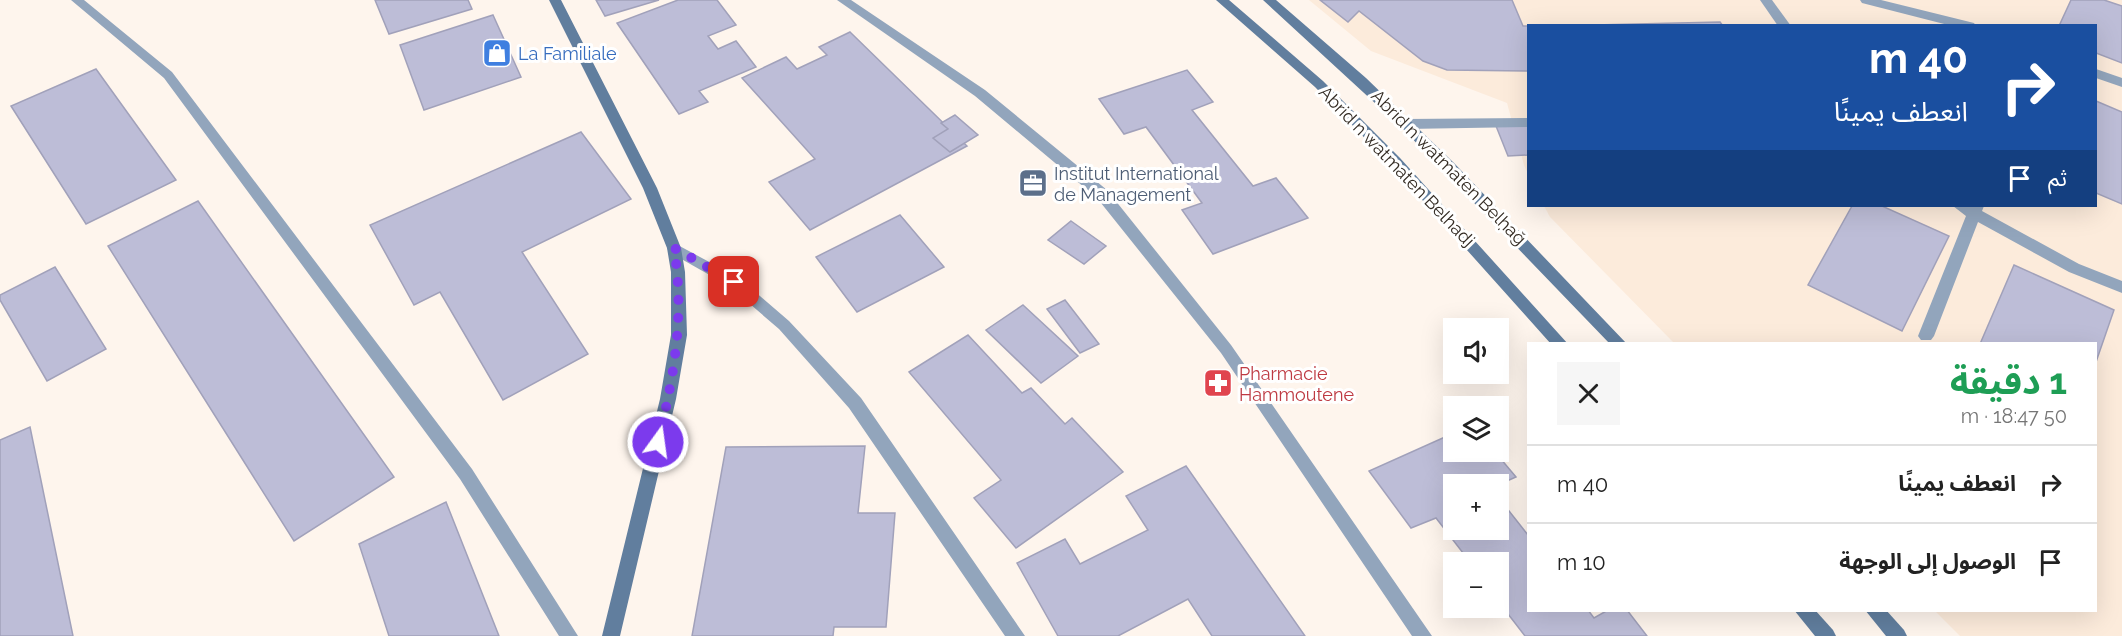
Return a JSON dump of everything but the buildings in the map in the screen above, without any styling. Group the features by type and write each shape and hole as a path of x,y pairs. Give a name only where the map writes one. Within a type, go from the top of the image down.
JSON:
{"main road":[{"path":"555,0 650,188 674,248 678,272 679,335 668,399 611,636"},
{"name":"Abrid n watmaten Belhadj","path":"1222,0 1319,84 1395,161 1559,342"},
{"name":"Abrid n watmaten Belḥaǧ","path":"1269,0 1362,80 1459,175 1618,342"},
{"path":"1805,612 1827,636"},
{"path":"1876,612 1898,636"}],"street":[{"path":"77,0 168,75 466,474 569,636"},
{"path":"843,0 980,93 1102,194 1226,349 1423,636"},
{"path":"1766,0 1784,24"},
{"path":"1866,0 1962,24"},
{"path":"2097,73 2122,83"},
{"path":"1406,124 1527,123"},
{"path":"1926,336 1975,209 2074,268 2122,288"},
{"path":"674,248 734,282 784,324 855,403 1016,636"}],"shaded area":[{"path":"1309,0 2122,0 2122,636 1960,636 1936,612 2097,612 2097,342 1673,342 1550,217 1545,207 2097,207 2097,24 1527,24 1527,172 1507,103 1371,51"}],"place":[{"name":"La Familiale","path":"497,53"},
{"name":"Institut International de Management","path":"1033,183"},
{"name":"Pharmacie Hammoutene","path":"1218,383"}],"route":[{"path":"658,442 679,335 678,272 674,248 734,282"}]}
